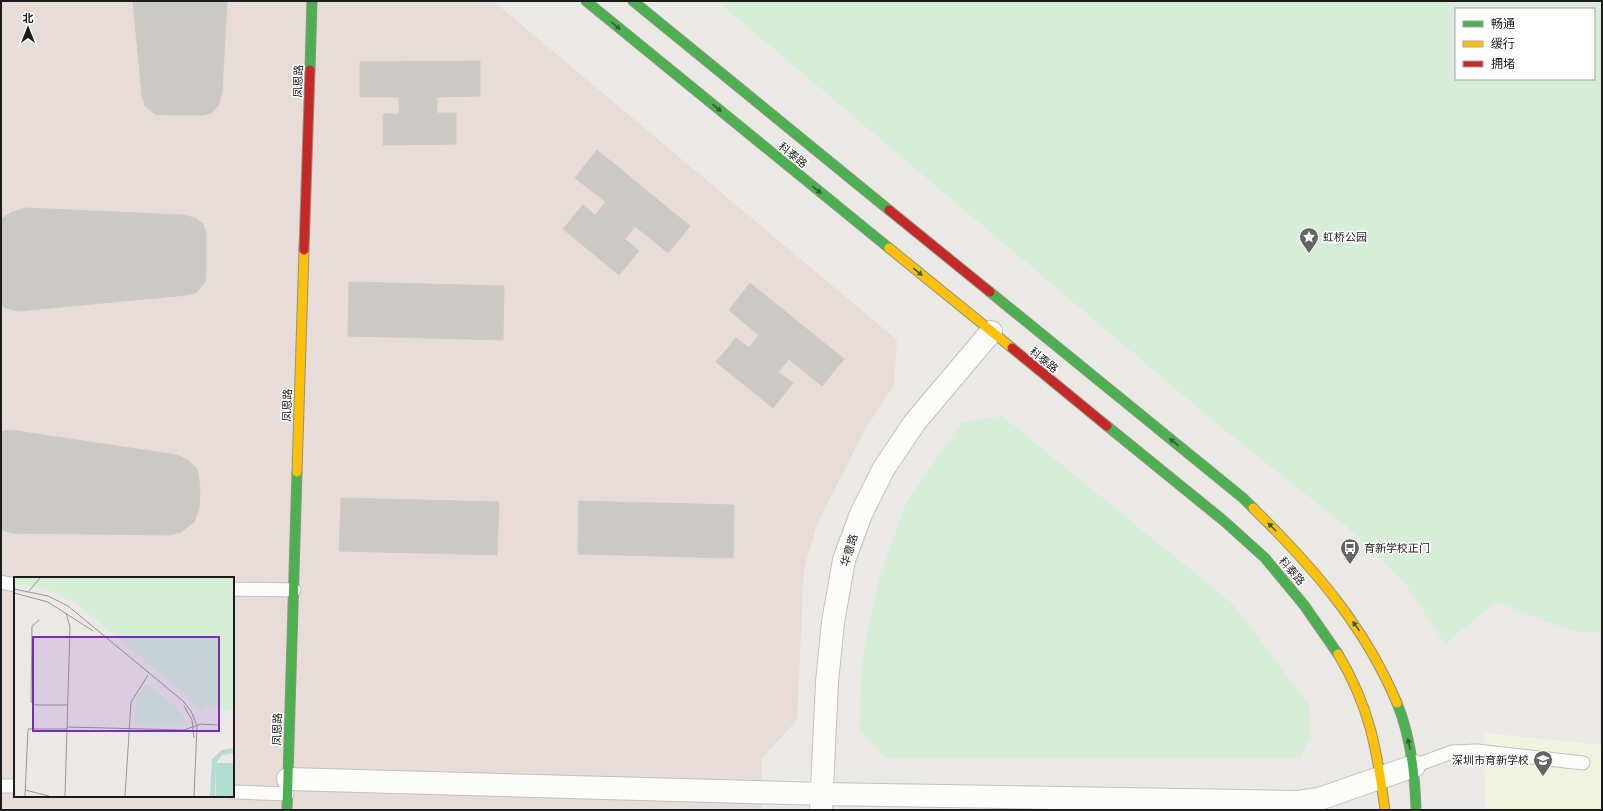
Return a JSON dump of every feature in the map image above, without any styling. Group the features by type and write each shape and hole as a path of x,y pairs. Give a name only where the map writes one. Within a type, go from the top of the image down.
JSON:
{"main road":[{"name":"凤恩路","path":"287,810 312,1"},
{"name":"科泰路","path":"586,1 1224,521 1277,570 1320,626 1353,679 1369,721 1381,778 1385,810"},
{"name":"科泰路","path":"633,1 1243,498 1295,550 1334,596 1364,639 1391,688 1407,732 1414,766 1416,810"}],"street":[{"name":"华意路","path":"821,802 827,682 833,622 844,560 861,514 884,468 914,422 992,332"},
{"path":"288,787 821,802 1297,802 1319,799 1414,766"}],"lane":[{"path":"1,582 14,585"},
{"path":"234,590 294,590"},
{"path":"1414,766 1452,752 1477,751 1583,763"},
{"path":"1,786 14,786"},
{"path":"234,792 288,787"}],"shaded area":[{"path":"1,1 493,1 897,340 894,385 864,431 817,524 804,569 797,720 762,758 761,810 1,810"},
{"name":"虹桥公园","path":"717,1 1602,1 1602,633 1572,631 1496,602 1445,644 1405,583 1346,526 1222,428"},
{"path":"1002,416 1234,605 1309,705 1311,736 1300,758 886,758 859,730 863,654 880,574 907,501 962,422"},
{"name":"深圳市育新学校","path":"1484,733 1602,745 1602,810 1485,810"}],"building":[{"path":"133,1 227,1 222,92 219,104 213,112 204,115 166,115 155,114 145,106 142,95"},
{"path":"480,61 480,96 437,97 437,113 456,113 456,144 383,145 383,114 399,114 399,97 360,97 360,62"},
{"path":"597,150 690,226 668,253 635,226 625,239 639,251 619,275 563,229 583,205 595,215 606,202 575,178"},
{"path":"26,208 183,215 195,218 203,224 206,233 205,282 197,292 187,295 19,311 5,308 1,304 1,219 12,212"},
{"path":"349,282 504,286 503,340 348,336"},
{"path":"750,283 844,359 822,386 789,359 778,372 793,383 773,408 716,362 736,338 749,348 759,335 729,310"},
{"path":"10,430 177,455 188,460 197,469 200,487 199,509 194,522 181,532 169,535 12,533 1,530 1,432"},
{"path":"341,498 499,502 497,555 339,551"},
{"path":"579,501 734,505 733,558 578,554"}],"traffic: fast":[{"path":"310,70 312,1"},
{"path":"586,1 889,248"},
{"path":"633,1 889,210"},
{"path":"990,292 1243,498 1253,508"},
{"path":"1107,426 1224,521 1265,558 1304,605 1338,654"},
{"path":"287,810 297,472"},
{"path":"1397,703 1409,742 1415,783 1416,810"}],"traffic: slow":[{"path":"889,248 1012,348"},
{"path":"297,472 304,250"},
{"path":"1253,508 1296,552 1335,598 1369,648 1397,703"},
{"path":"1338,654 1349,673 1365,711 1375,748 1385,810"}],"traffic: jam":[{"path":"304,250 310,70"},
{"path":"889,210 990,292"},
{"path":"1012,348 1107,426"}],"place":[{"name":"虹桥公园","path":"1309,254"},
{"name":"育新学校正门","path":"1350,565"},
{"name":"深圳市育新学校","path":"1543,777"}]}
